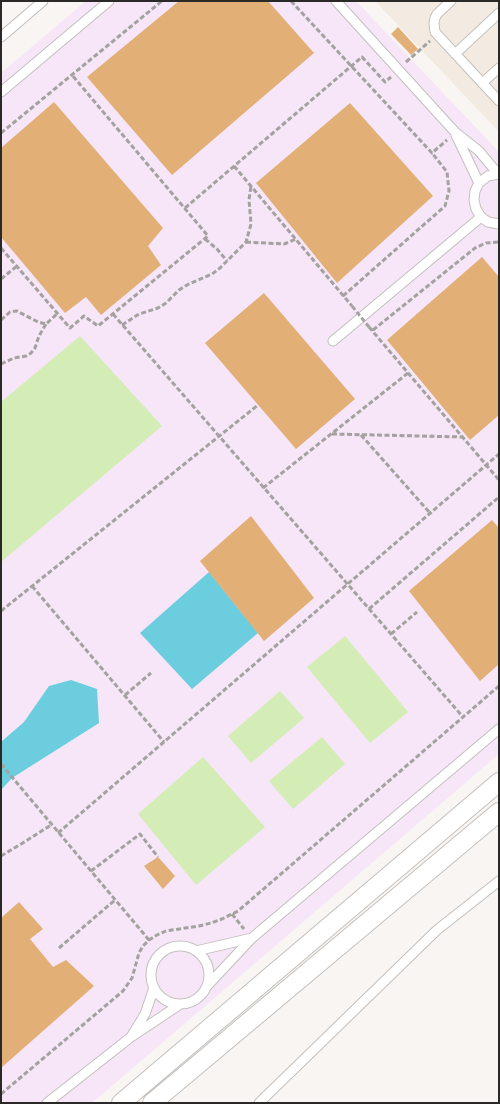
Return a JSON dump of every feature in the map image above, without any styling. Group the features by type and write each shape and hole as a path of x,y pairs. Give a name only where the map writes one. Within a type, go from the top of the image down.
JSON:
{"street":[{"path":"121,1103 499,782"},
{"path":"152,1103 499,812"}],"lane":[{"path":"1,37 43,1"},
{"path":"1,92 109,1"},
{"path":"336,1 455,132 479,151 498,174 488,176 479,183 475,191 474,200 476,209 481,216 488,222 499,224"},
{"path":"451,1 435,18 434,27 437,35 499,101"},
{"path":"455,54 499,13"},
{"path":"482,83 499,68"},
{"path":"455,132 479,183"},
{"path":"333,341 481,216"},
{"path":"208,985 252,938 499,729"},
{"path":"259,1103 436,930 499,881"},
{"path":"196,951 252,938"},
{"path":"178,946 188,947 204,957 210,975 208,985 204,993 189,1003 169,1002 160,996 154,988 151,979 151,969 161,953 169,948 178,946"},
{"path":"131,1037 145,1014 154,988"},
{"path":"47,1103 131,1037 179,1004"}],"path":[{"path":"1,133 162,1"},
{"path":"291,1 432,153 447,172 449,191 445,206 343,296"},
{"path":"185,208 352,67"},
{"path":"1,248 70,328 84,316 98,326 208,236 72,75"},
{"path":"432,153 455,132"},
{"path":"234,166 499,480"},
{"path":"122,325 139,314 158,308 179,290 194,281 212,274 246,242 251,224 250,186"},
{"path":"204,239 217,249 227,261"},
{"path":"246,242 284,244 296,239"},
{"path":"373,330 474,248 486,243 499,242"},
{"path":"1,279 17,266"},
{"path":"1,320 10,312 17,311 46,324"},
{"path":"1,364 31,353 46,324 58,314"},
{"path":"112,314 463,717"},
{"path":"263,488 408,373"},
{"path":"1,611 258,405"},
{"path":"331,434 463,437"},
{"path":"361,435 430,513"},
{"path":"58,833 499,454"},
{"path":"369,609 499,497"},
{"path":"32,586 164,742"},
{"path":"391,634 417,612"},
{"path":"125,696 151,673"},
{"path":"1,1094 123,991 132,978 143,946 149,940 166,931 211,923 227,917 238,910 499,686"},
{"path":"1,764 149,940"},
{"path":"1,856 52,825"},
{"path":"91,871 140,834 158,857"},
{"path":"59,948 115,900"}],"shaded area":[{"path":"86,1 356,1 499,152 499,754 92,1103 1,1103 1,73"},
{"path":"375,1 499,1 499,132"}],"green space":[{"path":"80,336 162,426 1,562 1,402"},
{"path":"345,636 408,712 370,743 307,667"},
{"path":"280,691 304,718 251,763 228,736"},
{"path":"322,737 345,764 293,809 269,781"},
{"path":"203,757 265,827 196,885 138,814"}],"water":[{"path":"209,572 258,633 192,689 140,633"},
{"path":"71,680 97,689 99,723 12,778 1,790 1,742 24,722 49,686"}],"building":[{"path":"179,1 268,1 314,53 172,175 87,77"},
{"path":"398,27 418,49 411,55 391,34"},
{"path":"54,102 163,228 148,246 161,265 101,315 86,297 65,313 1,237 1,148"},
{"path":"350,103 433,196 337,283 256,183"},
{"path":"482,257 499,277 499,415 470,440 387,340"},
{"path":"264,293 355,399 296,449 205,343"},
{"path":"251,516 314,598 264,641 200,561"},
{"path":"492,520 499,528 499,664 480,681 409,591"},
{"path":"158,857 175,876 163,889 144,866"},
{"path":"19,902 43,929 30,939 53,967 66,960 94,986 1,1068 1,918"}]}
